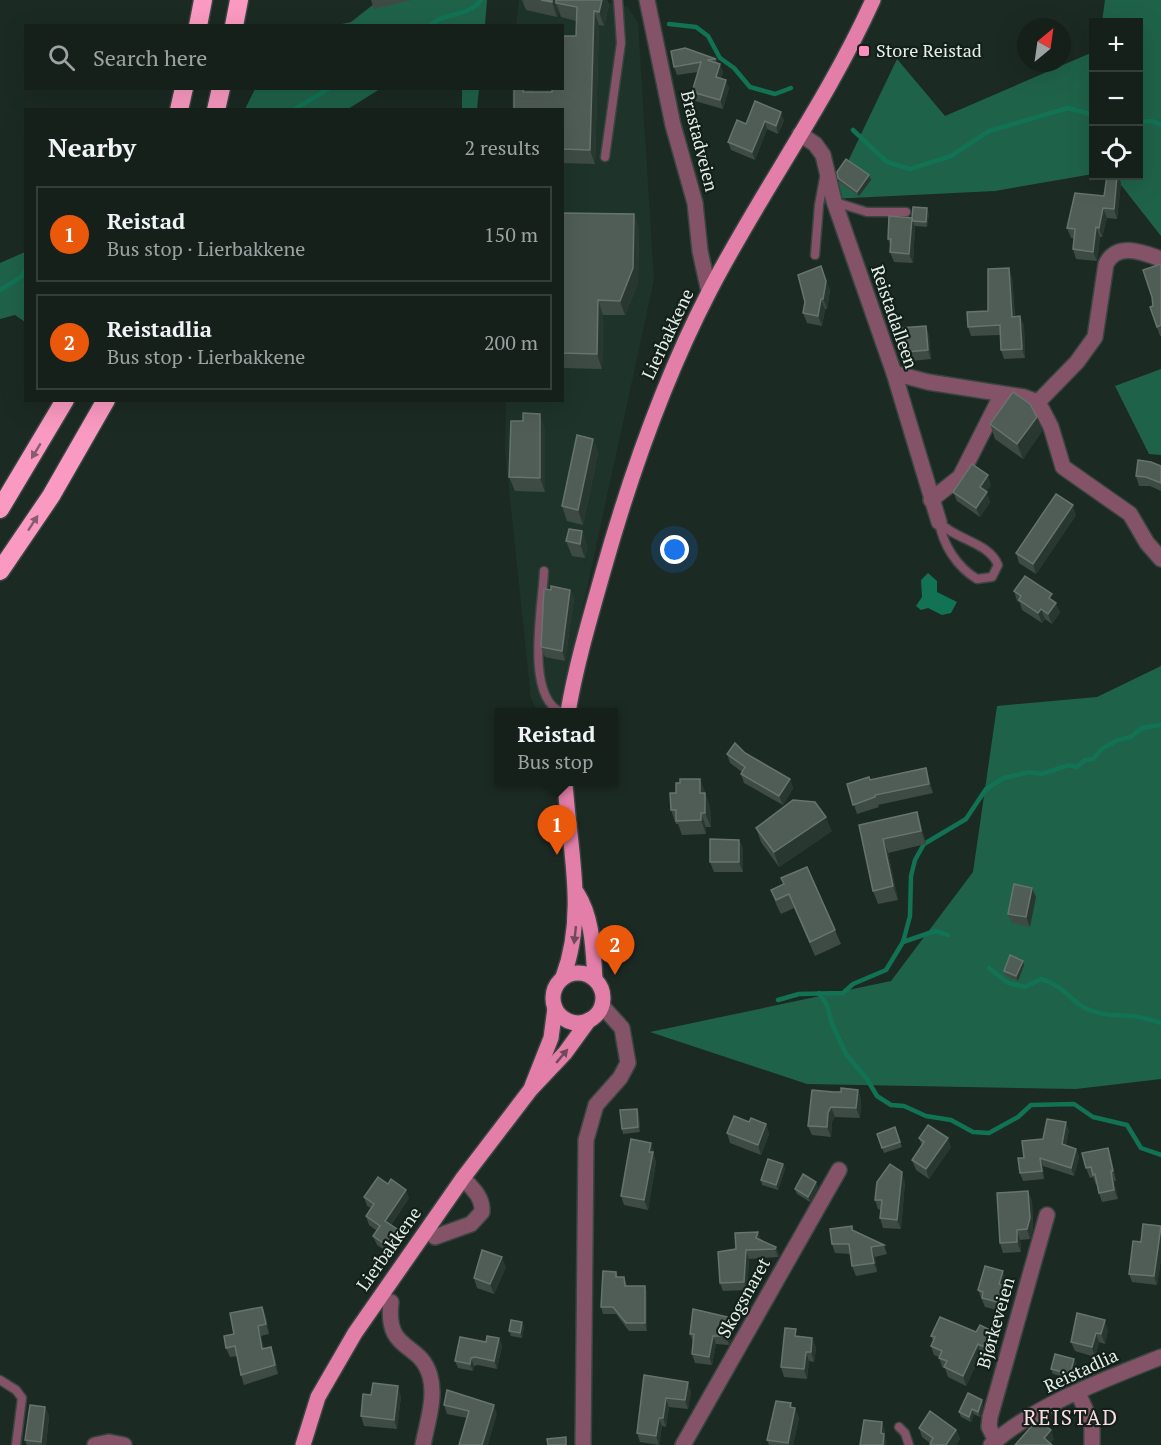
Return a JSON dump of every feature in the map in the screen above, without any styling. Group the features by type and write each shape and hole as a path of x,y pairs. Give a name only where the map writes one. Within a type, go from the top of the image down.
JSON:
{"highway":[{"path":"198,24 203,0"},
{"path":"234,24 239,0"},
{"path":"179,108 184,90"},
{"path":"216,108 221,90"},
{"path":"0,509 64,402"},
{"path":"0,571 51,496 105,402"}],"main road":[{"name":"Lierbakkene","path":"569,708 588,626 630,484 670,374 709,292 845,56 873,0"},
{"path":"563,977 578,972 595,980 602,990 602,1006 590,1020 571,1022 559,1016 555,1008 553,993 563,977 576,934 576,892 565,786"},
{"path":"576,892 583,902 591,933 595,980"},
{"name":"Lierbakkene","path":"531,1089 551,1038 555,1008"},
{"name":"Lierbakkene","path":"303,1445 314,1406 333,1369 463,1178 531,1089 565,1053 590,1020"}],"street":[{"name":"Brastadveien","path":"647,0 673,125 697,214 700,251 709,292"},
{"name":"Reistadalleen","path":"800,134 815,144 823,155 834,201 894,373 939,522"},
{"path":"1038,402 1077,362 1095,337 1106,264 1114,252 1121,251 1161,260"},
{"path":"894,373 928,382 1023,397 1038,402 1051,427 1066,471 1130,514 1147,543 1161,559"},
{"path":"931,500 960,477 1002,394"},
{"path":"583,1445 586,1140 596,1105 620,1078 628,1063 622,1028 602,1006"},
{"name":"Skogsnaret","path":"683,1445 839,1170"},
{"path":"435,1237 471,1224 483,1212 483,1204 478,1194 463,1178"},
{"name":"Bjørkeveien","path":"994,1443 989,1426 990,1417 1047,1215"},
{"path":"391,1302 390,1328 394,1336 424,1364 430,1376 431,1399 423,1445"},
{"name":"Reistadlia","path":"994,1443 1031,1418 1078,1393 1161,1356"},
{"path":"1078,1393 1092,1424 1092,1445"},
{"path":"94,1445 109,1442 124,1445"}],"lane":[{"path":"605,157 621,43 618,0"},
{"path":"814,255 823,177 827,170"},
{"path":"834,201 867,212 906,212"},
{"name":"Reistadalleen","path":"939,522 947,531 996,558 998,565 992,577 978,579 961,566 948,549 939,522"},
{"path":"543,571 538,625 539,669 552,705 556,708"},
{"path":"0,1380 16,1390 22,1398 16,1445"},
{"path":"898,1427 908,1437 909,1445"}],"shaded area":[{"path":"379,0 487,0 485,24 342,24 351,22"},
{"path":"519,0 596,0 628,7 638,23 654,280 561,708 536,708 531,699 505,451 506,402 564,402 564,108 512,108 512,90 564,90 564,24 516,24"},
{"path":"1105,0 1161,0 1161,236 1117,180 1143,180 1143,18 1103,18"},
{"path":"1089,54 1089,175 995,191 830,199 897,59 945,116 1047,72 1071,72 1071,62"},
{"path":"254,90 378,90 350,108 245,108"},
{"path":"462,90 479,90 477,108 462,108"},
{"path":"24,252 24,321 15,315 0,319 0,263"},
{"path":"1161,369 1161,455 1149,454 1115,386"},
{"path":"928,573 937,581 937,592 957,602 951,613 942,615 928,608 921,610 916,606 922,597 921,580"},
{"path":"1161,666 1161,1079 1076,1089 807,1084 650,1032 891,981 973,872 997,706 1097,697"}],"building":[{"path":"556,0 602,0 599,12 594,11 590,150 564,149 564,108 514,108 514,90 552,92 552,90 564,90 564,36 576,36 577,7 556,3"},
{"path":"685,48 716,59 707,60 720,64 716,77 726,80 720,100 692,92 701,62 674,67 671,51"},
{"path":"755,101 781,112 776,126 765,121 752,152 728,142 737,120 746,124"},
{"path":"846,159 869,175 857,192 838,178 837,172"},
{"path":"1106,180 1117,180 1114,209 1103,208 1099,228 1096,227 1093,252 1073,249 1075,229 1067,228 1075,193 1104,196"},
{"path":"913,207 927,208 926,222 913,221"},
{"path":"564,213 634,214 633,268 620,301 598,300 597,354 564,353"},
{"path":"889,216 912,218 909,254 890,252"},
{"path":"1161,264 1161,325 1157,327 1150,307 1153,306 1152,297 1143,270"},
{"path":"821,266 826,281 818,316 803,313 805,302 798,275"},
{"path":"1009,268 1012,317 1020,316 1022,349 1001,350 1000,325 968,327 967,312 988,311 988,269"},
{"path":"926,326 928,350 907,352 906,344 901,345 899,328"},
{"path":"1013,392 1030,404 1037,417 1017,444 990,424"},
{"path":"523,413 540,414 540,478 509,477 511,421 523,421"},
{"path":"577,435 593,439 578,510 562,506"},
{"path":"1138,460 1161,466 1161,483 1136,476"},
{"path":"972,464 988,475 980,487 987,492 976,508 953,492"},
{"path":"1056,494 1073,505 1033,564 1016,553"},
{"path":"569,529 582,531 580,544 566,541"},
{"path":"1025,576 1052,594 1049,598 1056,603 1048,614 1041,609 1038,613 1019,600 1021,596 1014,591"},
{"path":"551,586 570,590 562,651 541,647 544,589 551,590"},
{"path":"735,743 745,753 790,779 779,796 741,774 745,767 727,754"},
{"path":"926,768 929,784 875,795 875,797 853,805 847,784 869,777 870,780"},
{"path":"680,779 700,779 700,793 705,793 705,813 701,813 701,820 676,821 676,810 671,810 670,793 676,793 676,783 680,783"},
{"path":"793,800 815,802 826,817 774,852 756,828"},
{"path":"917,812 921,831 883,839 893,886 873,891 859,825"},
{"path":"710,839 739,840 739,862 710,862"},
{"path":"807,867 835,930 810,942 789,894 776,900 771,890 784,884 781,878"},
{"path":"1014,884 1032,888 1026,917 1008,914"},
{"path":"1010,955 1023,961 1016,976 1004,971"},
{"path":"841,1088 858,1090 856,1108 831,1107 827,1127 808,1126 812,1090 841,1092"},
{"path":"637,1109 638,1127 622,1129 620,1110"},
{"path":"734,1116 749,1122 751,1118 766,1124 758,1145 727,1133"},
{"path":"1047,1119 1066,1122 1062,1144 1076,1149 1071,1168 1040,1158 1042,1171 1020,1173 1018,1158 1024,1158 1022,1141 1043,1139"},
{"path":"928,1125 948,1138 926,1169 912,1160 924,1142 919,1138"},
{"path":"895,1127 900,1142 882,1148 877,1134"},
{"path":"631,1139 651,1143 649,1152 653,1152 644,1200 621,1196"},
{"path":"1108,1148 1114,1190 1099,1193 1095,1174 1093,1175 1091,1167 1086,1168 1082,1153"},
{"path":"768,1159 783,1164 776,1185 761,1180"},
{"path":"890,1164 902,1172 897,1220 880,1218 882,1200 875,1200 877,1182"},
{"path":"803,1174 816,1182 808,1197 795,1189"},
{"path":"378,1177 388,1184 391,1179 406,1190 385,1221 397,1229 386,1245 373,1236 380,1226 366,1216 374,1204 364,1197"},
{"path":"1028,1191 1030,1218 1027,1229 1017,1230 1017,1242 1000,1243 997,1193"},
{"path":"1143,1224 1161,1226 1154,1276 1129,1274 1133,1241 1141,1242"},
{"path":"852,1226 852,1230 884,1245 871,1247 874,1263 852,1266 849,1244 832,1244 830,1229"},
{"path":"758,1232 756,1238 776,1247 775,1249 746,1250 744,1282 720,1283 718,1252 736,1249 735,1233"},
{"path":"482,1250 502,1257 490,1284 474,1278"},
{"path":"985,1266 1003,1271 999,1284 1006,1286 1001,1303 982,1298 983,1292 978,1290"},
{"path":"603,1271 616,1272 616,1277 624,1277 625,1286 645,1286 645,1323 626,1323 613,1307 601,1307"},
{"path":"262,1307 266,1324 258,1326 262,1349 271,1347 275,1365 241,1375 235,1346 226,1348 224,1336 234,1334 230,1313"},
{"path":"693,1309 732,1318 726,1336 713,1336 709,1357 692,1354 694,1334 690,1334"},
{"path":"1077,1313 1105,1320 1101,1334 1096,1333 1092,1347 1071,1342"},
{"path":"940,1317 976,1332 980,1325 992,1331 984,1347 978,1344 963,1376 944,1367 947,1361 939,1358 942,1351 931,1346 935,1337 931,1336"},
{"path":"511,1320 522,1322 520,1333 509,1331"},
{"path":"785,1328 796,1329 795,1336 812,1338 811,1352 806,1352 804,1369 781,1367"},
{"path":"487,1336 499,1338 494,1361 475,1357 471,1358 470,1364 455,1361 460,1337 486,1342"},
{"path":"1055,1354 1074,1359 1070,1374 1051,1369"},
{"path":"644,1375 688,1382 685,1400 666,1398 663,1418 659,1418 656,1436 637,1433"},
{"path":"373,1383 398,1386 394,1420 361,1416 363,1394 371,1395"},
{"path":"447,1390 494,1405 482,1445 459,1445 469,1411 444,1405"},
{"path":"968,1393 982,1400 978,1412 972,1409 969,1417 959,1412"},
{"path":"776,1401 791,1403 790,1407 795,1408 788,1443 767,1440"},
{"path":"30,1405 45,1407 41,1442 25,1440"},
{"path":"930,1411 956,1430 946,1445 930,1444 933,1438 919,1428"},
{"path":"864,1420 882,1422 883,1445 860,1445"},
{"path":"1037,1420 1051,1430 1044,1438 1052,1445 1015,1445"},
{"path":"566,1437 566,1445 548,1445 547,1439"}],"waterway":[{"path":"432,24 441,18 470,9 481,0"},
{"path":"669,24 696,27 708,36 720,58 734,68 750,87 775,94 791,88"},
{"path":"296,108 327,90"},
{"path":"853,130 887,162 910,169 951,156 989,131 1068,108 1089,114"},
{"path":"1143,122 1152,121 1161,125"},
{"path":"0,290 24,273"},
{"path":"778,1000 799,994 843,993 853,984 886,970 903,942 910,916 911,876 915,860 924,844 966,819 986,789 1004,778 1029,772 1042,774 1069,765 1077,767 1085,760 1093,759 1103,748 1118,740 1131,737 1142,728 1161,725"},
{"path":"903,942 935,931 948,935"},
{"path":"989,968 1008,983 1025,987 1041,979 1050,982 1084,1008 1098,1013 1141,1017 1161,1023"},
{"path":"819,993 827,1005 832,1024 846,1054 867,1079 877,1096 891,1105 904,1106 926,1116 951,1120 973,1132 989,1133 1018,1117 1031,1105 1074,1104 1093,1117 1127,1125 1141,1148 1161,1155"}],"place":[{"name":"Store Reistad","path":"864,51"},
{"name":"Reistad","path":"557,855"},
{"name":"Reistadlia","path":"615,975"}],"district":[{"name":"REISTAD","path":"1071,1418"}]}
